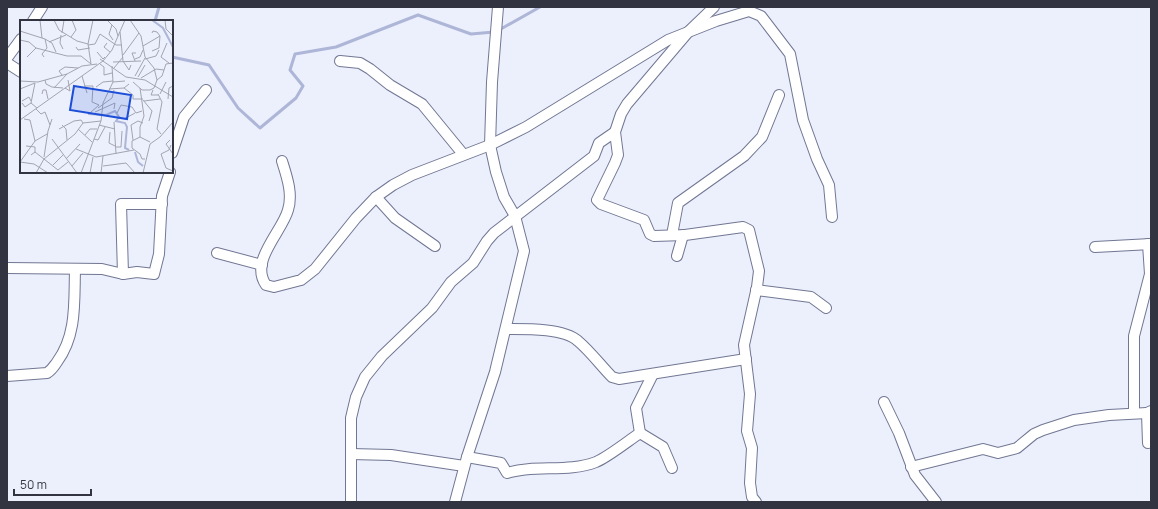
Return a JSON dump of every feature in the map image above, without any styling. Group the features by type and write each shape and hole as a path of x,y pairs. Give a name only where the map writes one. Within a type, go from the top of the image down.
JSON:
{"street":[{"path":"34,20 42,7"},
{"path":"455,502 465,462 495,372 524,251 514,216 504,197 490,145 492,82 498,7"},
{"path":"714,7 689,32 620,114 615,132 618,155 597,200 600,204 644,220 650,234 654,236 678,235 746,227 750,235 759,271 745,335 750,394 747,423 752,455 750,484 752,497 756,502"},
{"path":"282,161 288,184 288,210 264,256 261,279 266,285 274,287 285,286 301,280 315,269 356,218 376,197 412,175 463,154 490,145 526,126 668,40 747,9 761,16 790,54 804,120 817,159 829,185 832,217"},
{"path":"7,58 20,40"},
{"path":"340,61 360,64 370,69 390,85 422,104 463,154"},
{"path":"7,63 20,71"},
{"path":"173,150 184,117 206,90"},
{"path":"677,256 678,203 744,156 762,137 779,95"},
{"path":"351,502 352,418 356,397 365,377 382,356 432,308 452,282 473,264 487,241 494,233 514,216 594,156 599,142 615,132"},
{"path":"7,268 75,270 102,269 123,274 137,272 154,274 160,254 162,196 170,173"},
{"path":"376,197 395,218 435,246"},
{"path":"123,274 121,204 162,204"},
{"path":"1095,247 1150,244 1149,282 1142,301 1134,336 1134,413"},
{"path":"217,253 262,264"},
{"path":"7,376 47,373 64,353 72,335 75,270"},
{"path":"756,290 811,297 826,308"},
{"path":"506,329 556,332 578,340 612,377 619,379 746,359"},
{"path":"640,433 636,408 653,374"},
{"path":"884,402 899,433 915,475 936,502"},
{"path":"911,467 983,449 998,453 1010,450 1022,445 1034,434 1074,420 1134,413 1149,412 1148,443"},
{"path":"351,454 391,455 465,462 501,463 507,473 521,469 573,467 597,462 640,433"},
{"path":"640,433 664,447 672,468"}],"waterway":[{"path":"155,20 159,7"},
{"path":"499,30 540,7"},
{"path":"173,57 209,65 238,108 260,128 296,98 303,86 290,70 295,54 336,47 418,15 471,34 494,32"}]}
